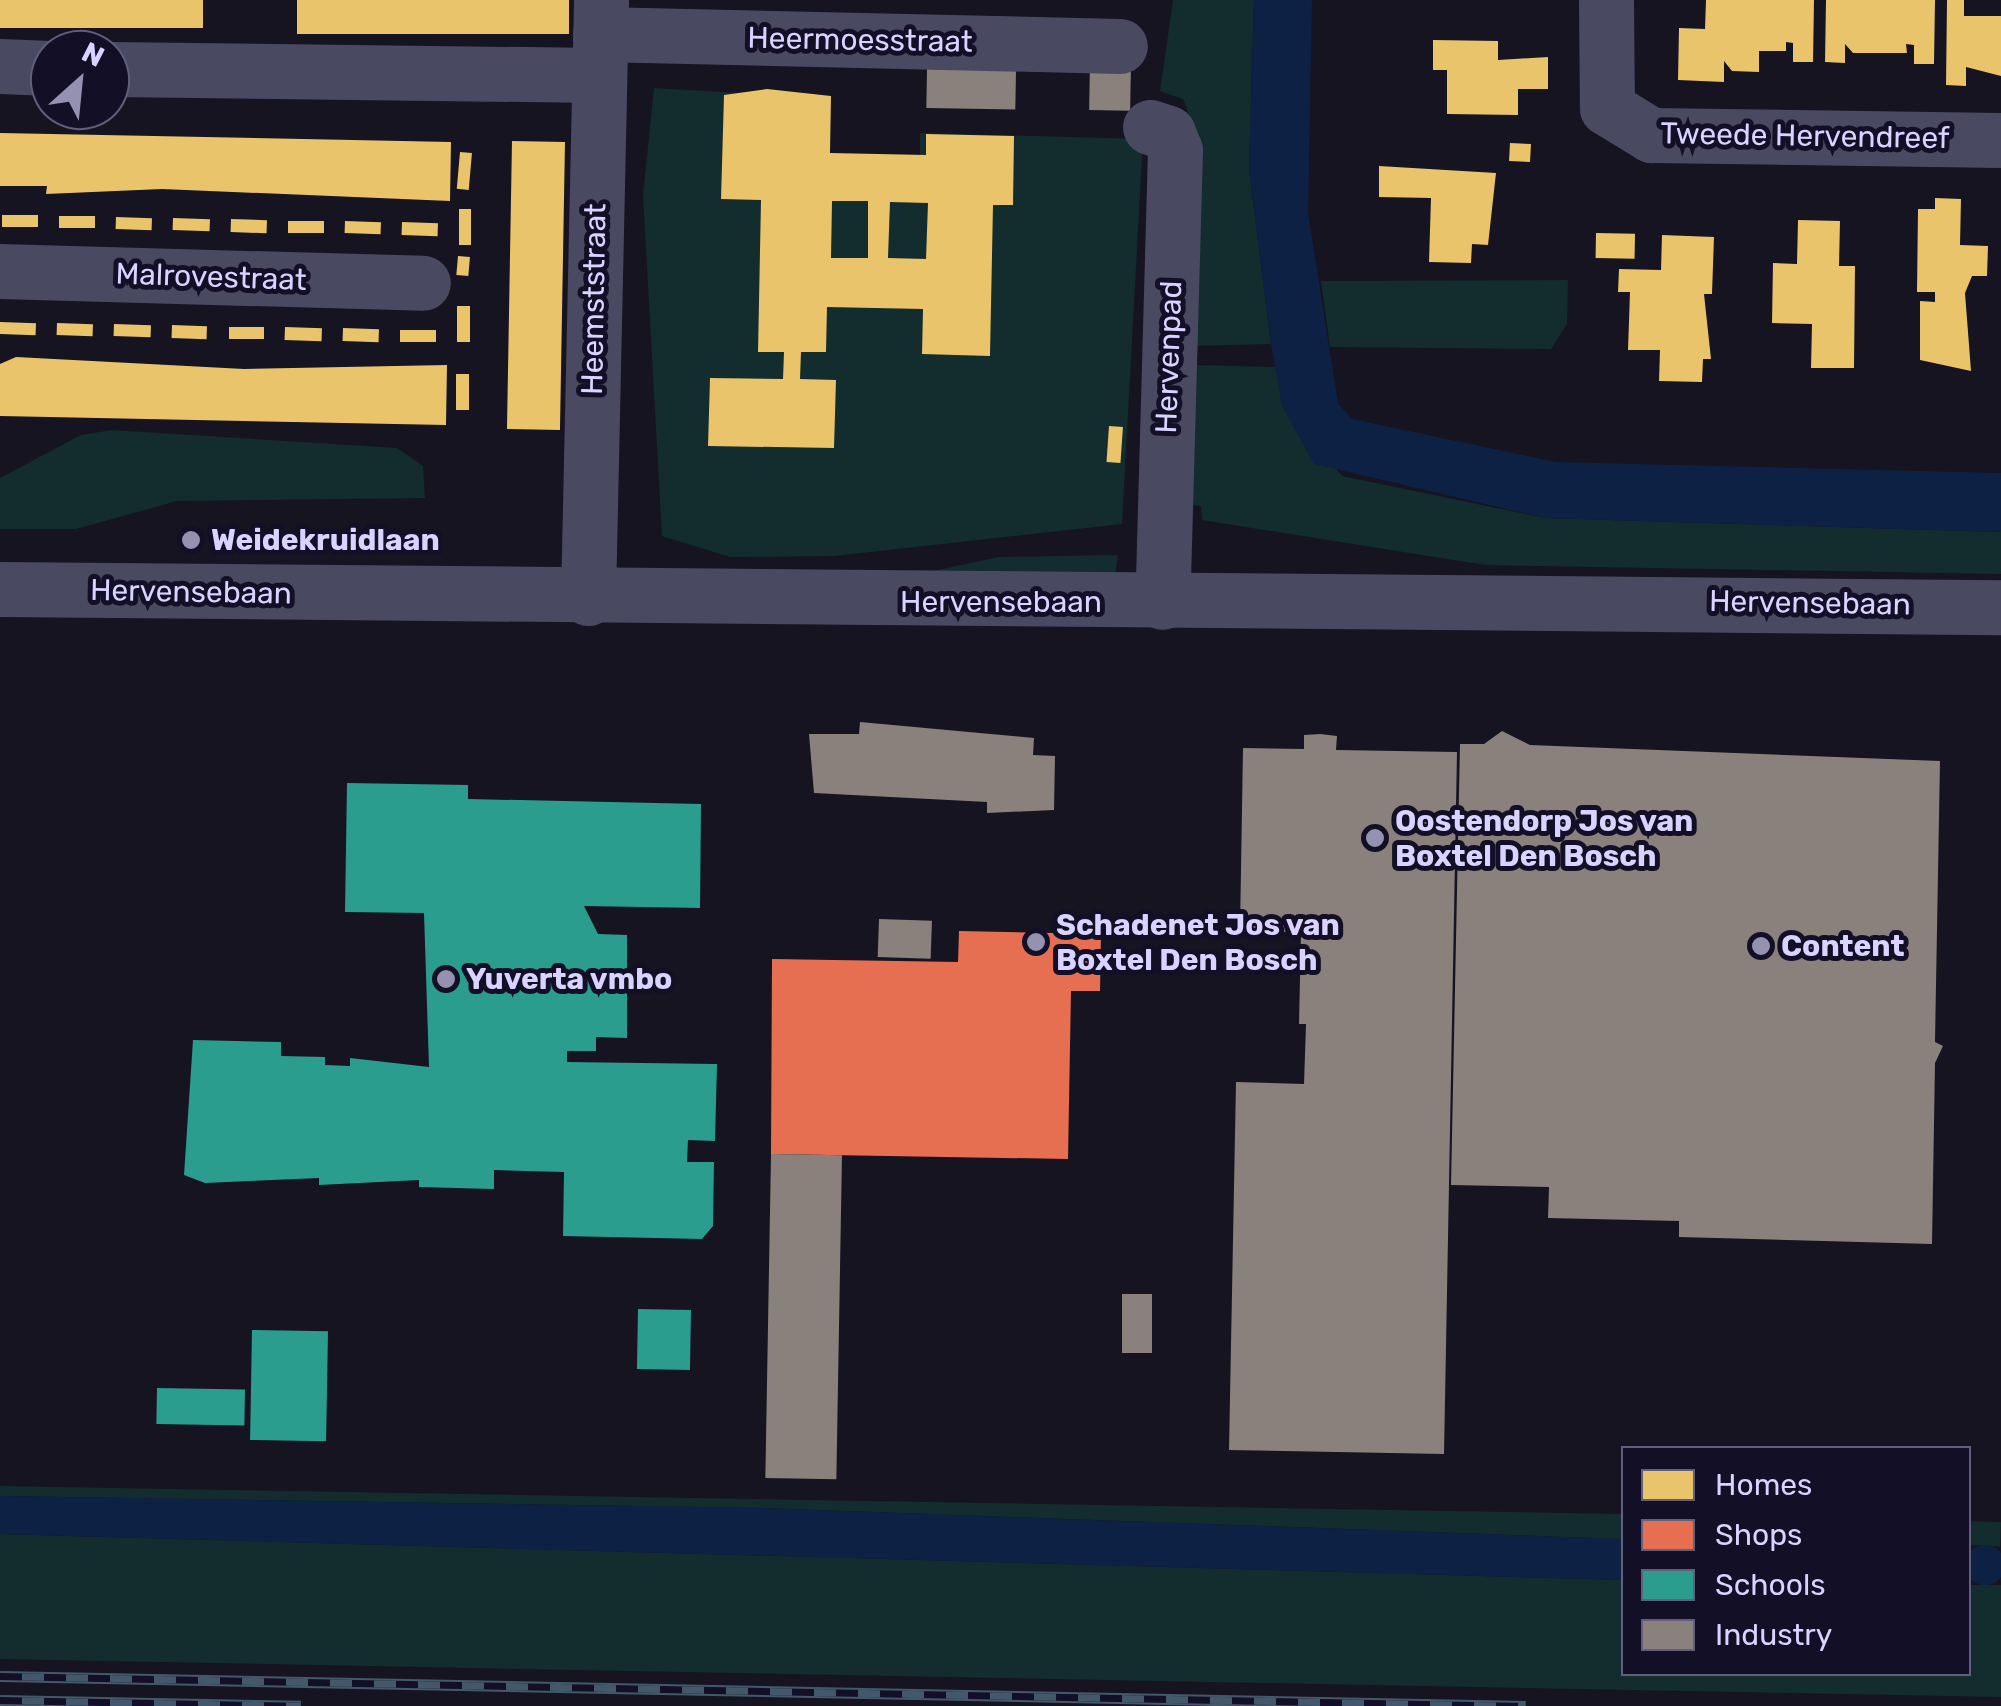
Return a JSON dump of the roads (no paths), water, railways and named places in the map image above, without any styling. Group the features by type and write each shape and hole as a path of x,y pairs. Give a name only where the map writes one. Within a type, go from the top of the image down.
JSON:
{"street":[{"name":"Tweede Hervendreef","path":"1606,0 1607,108 1652,135 2001,140"},
{"name":"Heermoesstraat","path":"130,68 600,36 1120,46"},
{"name":"Heemststraat","path":"588,598 600,36"},
{"path":"0,66 30,67"},
{"name":"Hervenpad","path":"1150,126 1168,132 1175,150 1162,602"},
{"name":"Malrovestraat","path":"0,271 423,283"},
{"name":"Hervensebaan","path":"0,589 588,598 2001,607"}],"water":[{"path":"1254,0 1312,0 1308,213 1338,403 1352,419 1556,462 2001,473 2001,532 1545,518 1314,464 1282,406 1271,344 1249,169"},
{"path":"0,1496 762,1508 1621,1539 1621,1580 0,1534"},
{"path":"1985,1545 1999,1551 2002,1575 1993,1584 1977,1584 1971,1579 1971,1551"}],"railway":[{"path":"0,1676 1526,1706"},
{"path":"0,1700 301,1706"}],"place":[{"name":"Weidekruidlaan","path":"191,540"},
{"name":"Oostendorp Jos van Boxtel Den Bosch","path":"1375,838"},
{"name":"Schadenet Jos van Boxtel Den Bosch","path":"1036,942"},
{"name":"Content","path":"1761,946"},
{"name":"Yuverta vmbo","path":"446,979"}]}
